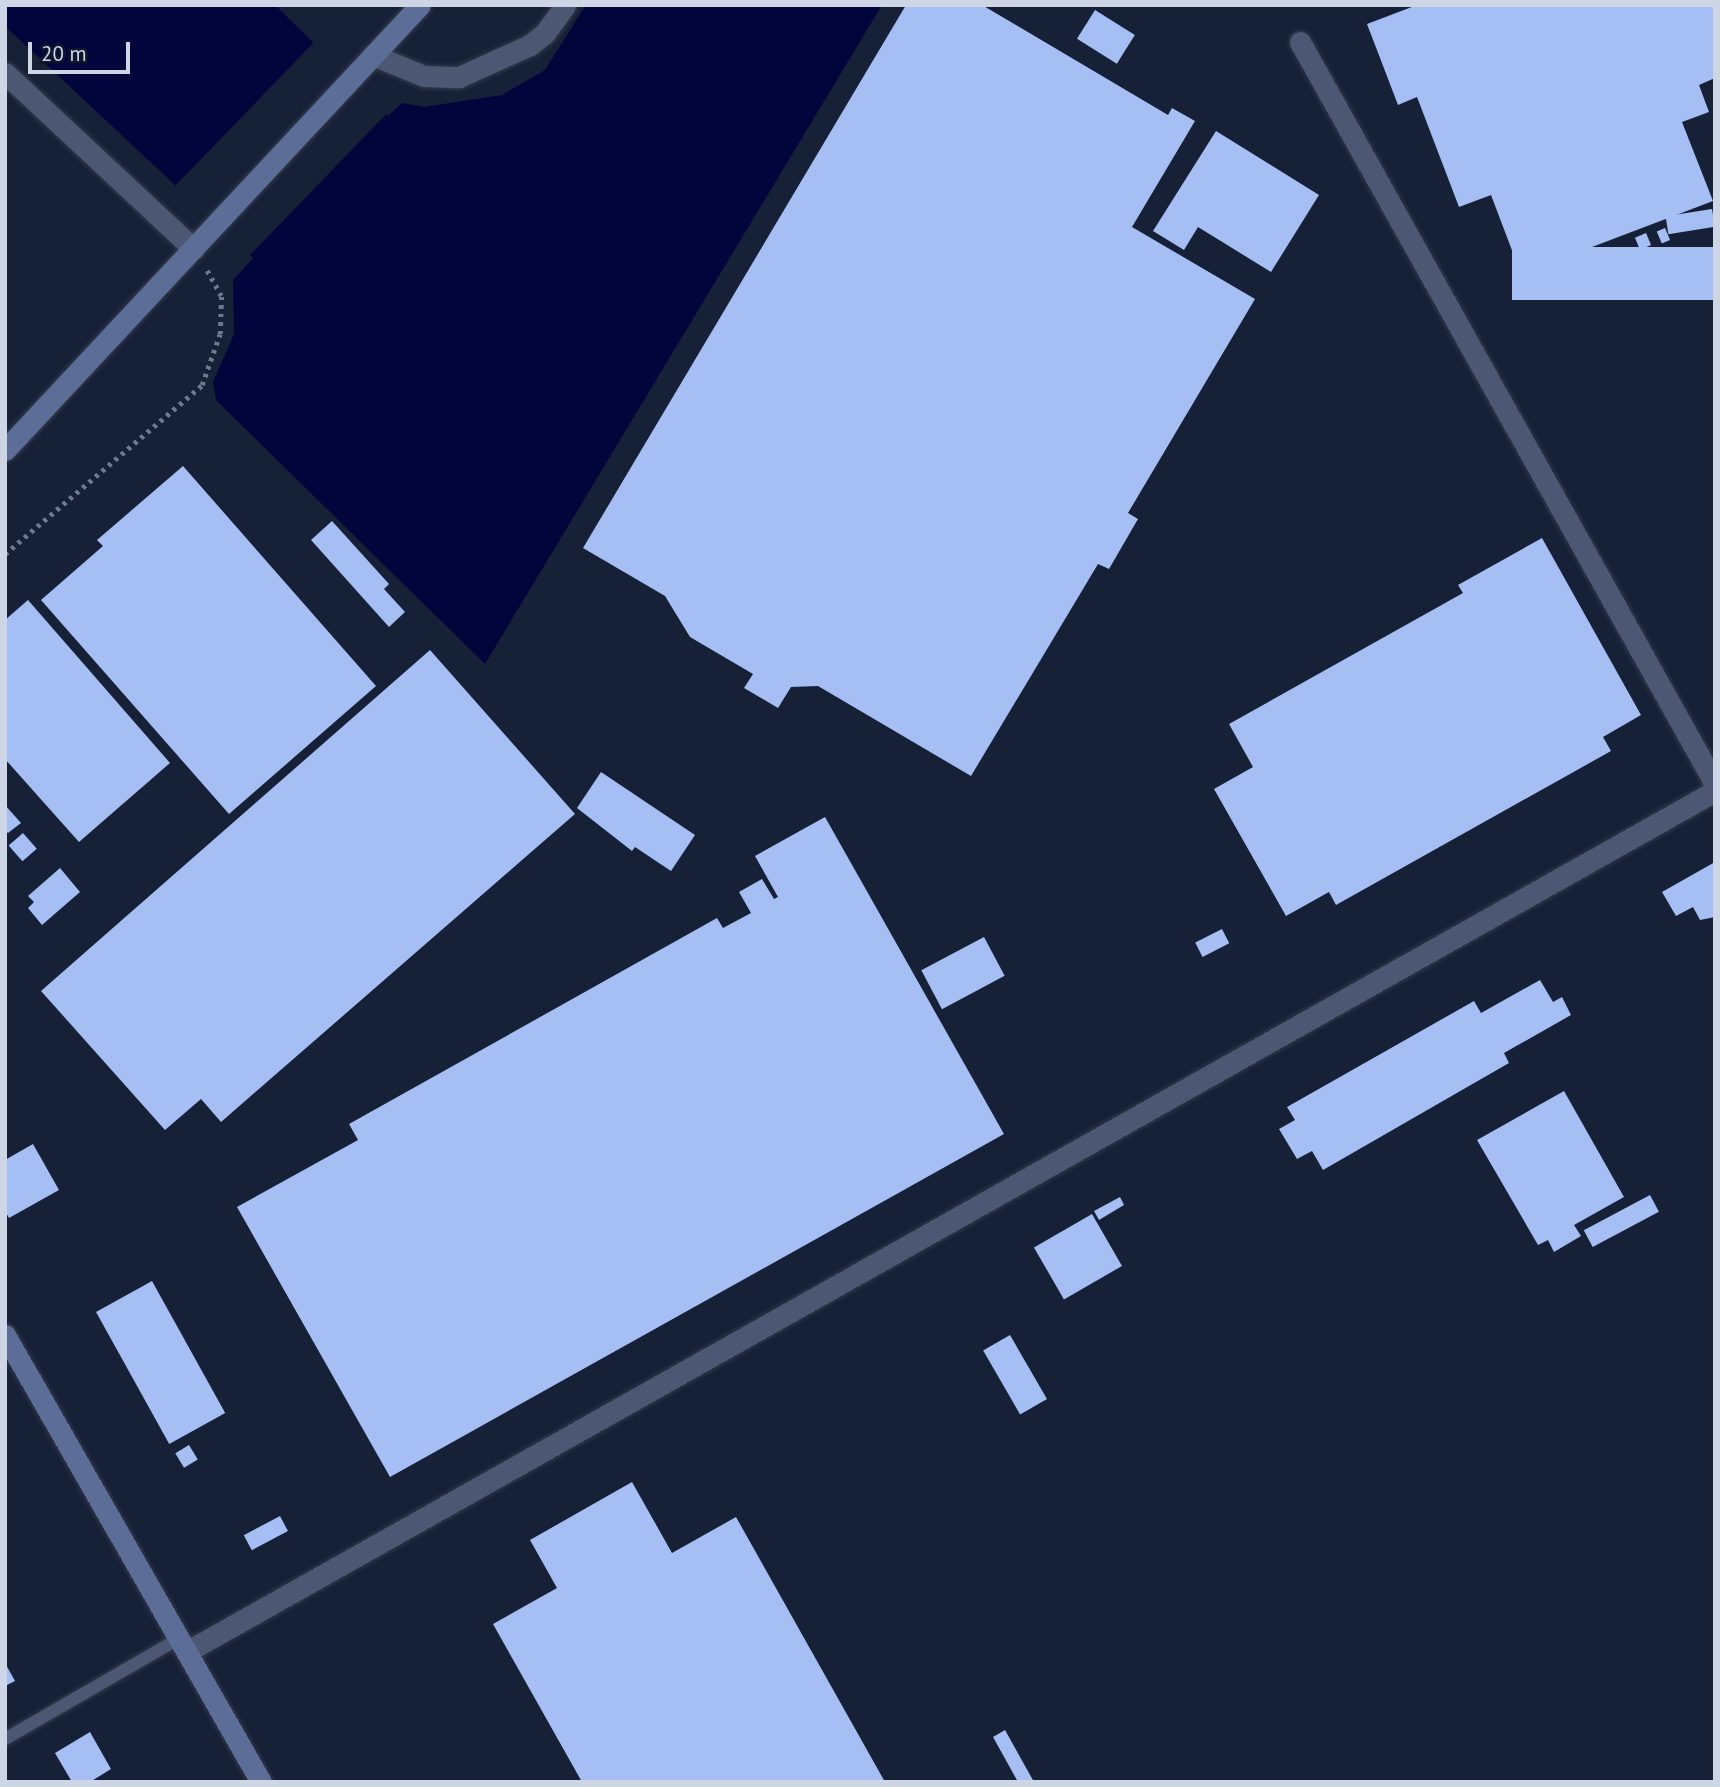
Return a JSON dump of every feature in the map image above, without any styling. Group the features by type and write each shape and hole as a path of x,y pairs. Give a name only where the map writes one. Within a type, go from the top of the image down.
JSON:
{"street":[{"path":"5,450 420,5"},
{"path":"373,55 424,76 459,77 530,45 545,33 565,5"},
{"path":"1300,42 1715,785"},
{"path":"5,73 194,249"},
{"path":"184,1644 1715,791"},
{"path":"5,1335 261,1782"}],"lane":[{"path":"5,1739 184,1644"}],"path":[{"path":"5,554 202,385 220,334 221,296 194,249"}],"shaded area":[{"path":"5,5 275,5 388,116 402,103 424,107 502,95 545,70 586,5 882,5 485,664 216,400 213,382 234,334 233,280 253,258 5,26"}],"pier":[{"path":"316,40 389,111 248,258 174,187"}],"building":[{"path":"906,5 982,5 1168,115 1172,108 1195,121 1132,227 1255,299 1128,513 1138,519 1109,569 1098,564 971,776 818,686 791,687 778,708 744,688 753,674 690,637 665,596 583,548"},
{"path":"1417,5 1715,5 1715,78 1699,85 1709,112 1682,122 1713,201 1521,274 1491,195 1459,207 1417,97 1398,105 1367,24"},
{"path":"1095,10 1135,35 1117,64 1077,39"},
{"path":"1216,131 1319,195 1271,272 1198,227 1184,250 1153,231"},
{"path":"1712,209 1715,227 1668,234 1666,216"},
{"path":"1665,228 1670,240 1662,243 1657,232"},
{"path":"1646,233 1651,245 1640,250 1635,238"},
{"path":"1512,247 1715,247 1715,300 1512,300"},
{"path":"183,466 376,686 229,814 41,600 103,546 97,540"},
{"path":"332,521 389,584 384,589 405,612 389,627 311,540"},
{"path":"1542,538 1641,715 1603,737 1611,751 1336,905 1329,892 1286,916 1214,789 1253,767 1229,724 1463,593 1458,585"},
{"path":"28,600 170,763 79,842 5,759 5,620"},
{"path":"430,650 575,814 221,1122 201,1099 165,1130 41,991"},
{"path":"601,772 695,835 671,871 635,847 632,851 577,808"},
{"path":"5,805 21,823 8,833 5,830"},
{"path":"825,817 1004,1134 390,1477 237,1207 358,1140 349,1124 717,918 723,928 751,913 739,892 762,879 774,899 778,897 755,856"},
{"path":"23,833 37,849 22,861 9,845"},
{"path":"1715,862 1715,917 1700,920 1693,907 1676,916 1662,892"},
{"path":"60,868 80,892 42,925 28,908 34,902 28,896"},
{"path":"1222,929 1229,943 1203,957 1195,943"},
{"path":"984,937 1005,976 942,1009 921,970"},
{"path":"1540,980 1553,1002 1562,997 1571,1015 1504,1053 1509,1063 1323,1170 1312,1151 1297,1159 1279,1129 1295,1120 1287,1107 1474,1001 1481,1013"},
{"path":"1564,1091 1624,1197 1574,1225 1581,1236 1554,1252 1548,1240 1538,1245 1477,1140"},
{"path":"33,1144 59,1190 9,1218 5,1211 5,1160"},
{"path":"1650,1195 1659,1212 1593,1247 1584,1230"},
{"path":"1120,1197 1124,1205 1099,1220 1094,1211"},
{"path":"1092,1214 1122,1266 1064,1299 1034,1248"},
{"path":"152,1281 225,1413 169,1444 96,1312"},
{"path":"1010,1335 1047,1399 1020,1415 983,1350"},
{"path":"189,1445 198,1460 184,1468 175,1453"},
{"path":"632,1482 672,1553 736,1517 885,1782 582,1782 493,1624 557,1588 530,1540"},
{"path":"280,1516 288,1531 252,1550 244,1535"},
{"path":"5,1663 15,1681 5,1686"},
{"path":"1005,1730 1034,1782 1018,1782 993,1737"},
{"path":"90,1732 111,1769 90,1782 72,1782 55,1753"}]}
